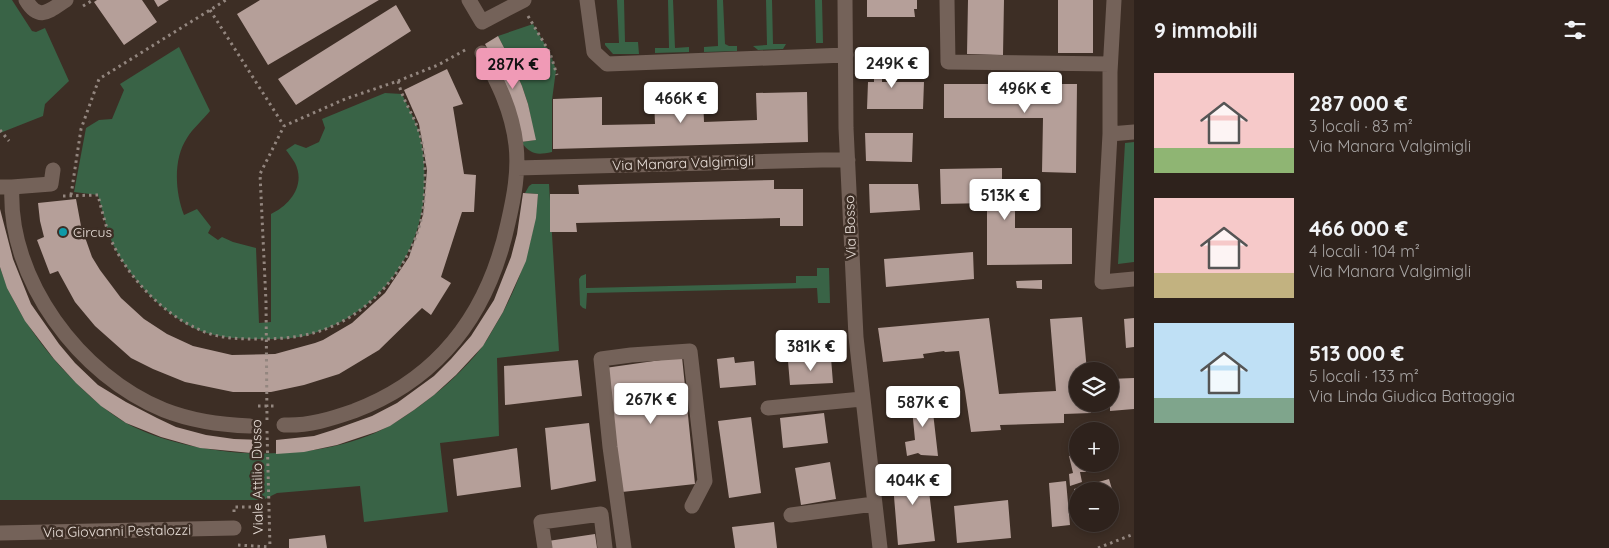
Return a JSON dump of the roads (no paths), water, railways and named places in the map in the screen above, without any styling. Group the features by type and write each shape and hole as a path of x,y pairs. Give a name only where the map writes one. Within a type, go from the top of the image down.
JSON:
{"street":[{"path":"26,0 33,10 42,13 66,0"},
{"path":"469,0 482,22 524,5"},
{"path":"587,0 594,52 607,64 846,55"},
{"name":"Via Bosso","path":"845,0 848,160 854,309 862,398 880,548"},
{"path":"947,0 948,62 1110,64"},
{"path":"1114,0 1110,64 1110,134 1102,282 1134,280"},
{"path":"284,425 326,421 384,398 408,382 440,356 457,337 481,302 498,264 512,206 517,168 516,144 505,96 479,49"},
{"path":"1110,134 1134,132"},
{"name":"Via Manara Valgimigli","path":"517,168 848,160"},
{"path":"53,170 51,184 8,191 16,233 34,289 68,339 124,389 165,411 208,422 250,426"},
{"path":"624,548 610,447 601,359 690,350 705,481 692,506"},
{"path":"768,408 862,398"},
{"path":"791,516 874,504"},
{"path":"545,548 541,522 601,514 605,548"},
{"name":"Via Giovanni Pestalozzi","path":"0,533 234,528"}],"place":[{"name":"Circus","path":"63,232"}]}
